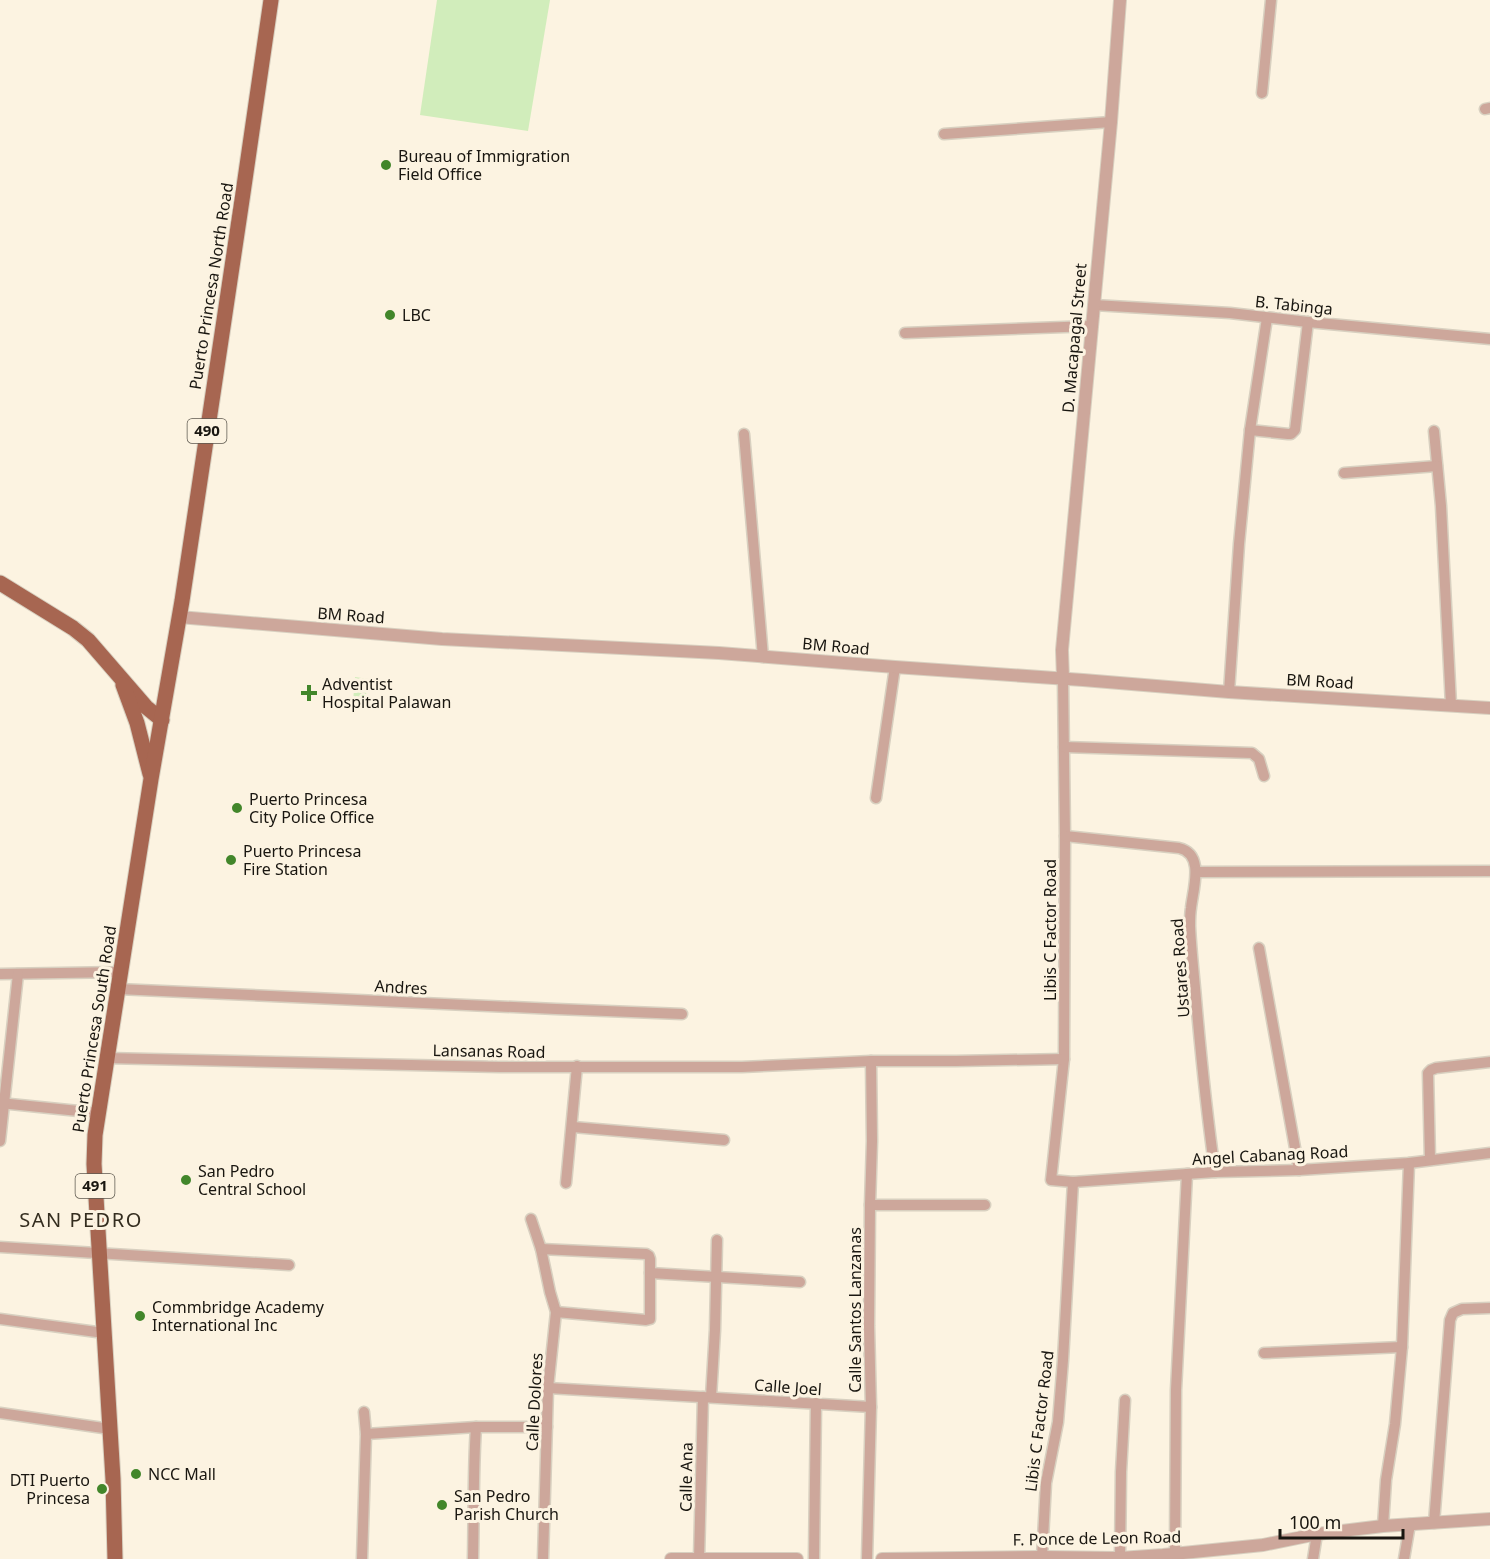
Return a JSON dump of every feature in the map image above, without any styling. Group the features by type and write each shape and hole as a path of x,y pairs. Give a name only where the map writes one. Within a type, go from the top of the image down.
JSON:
{"main road":[{"name":"Puerto Princesa North Road","path":"162,720 241,212 271,0"},
{"path":"0,583 73,628 88,640 146,707 162,720"},
{"path":"119,675 137,723 152,779"},
{"name":"Puerto Princesa South Road","path":"115,1559 114,1500 94,1164 95,1135 162,720"}],"street":[{"name":"D. Macapagal Street","path":"1063,679 1062,650 1111,122 1120,0"},
{"path":"1262,93 1271,0"},
{"path":"944,134 1111,122"},
{"name":"B. Tabinga","path":"1094,305 1230,313 1490,339"},
{"path":"1229,692 1239,544 1250,430 1267,318"},
{"path":"1250,430 1288,434 1295,430 1308,322"},
{"path":"905,333 1092,326"},
{"path":"1434,431 1441,506 1451,705"},
{"path":"744,434 763,657"},
{"path":"1344,473 1437,466"},
{"name":"BM Road","path":"179,617 430,638 719,653 1229,692 1490,708"},
{"path":"876,798 895,667"},
{"name":"Libis C Factor Road","path":"1051,1180 1064,1059 1063,679"},
{"path":"1064,747 1252,753 1259,759 1264,776"},
{"path":"1065,836 1186,850 1191,854 1196,872 1490,871"},
{"name":"Ustares Road","path":"1196,872 1191,908 1191,933 1199,1035 1215,1172"},
{"path":"1259,948 1299,1170"},
{"path":"0,974 121,972"},
{"path":"0,1141 2,1103 18,974"},
{"name":"Andres","path":"118,989 682,1014"},
{"name":"Lansanas Road","path":"106,1058 500,1067 742,1067 871,1061 1064,1059"},
{"name":"Calle Santos Lanzanas","path":"867,1559 871,1407 869,1326 871,1061"},
{"path":"1430,1160 1428,1073 1436,1068 1490,1062"},
{"path":"566,1183 578,1066"},
{"path":"2,1103 98,1113"},
{"path":"573,1127 724,1140"},
{"name":"Angel Cabanag Road","path":"1051,1180 1073,1182 1215,1172 1299,1170 1409,1163 1490,1153"},
{"path":"1383,1526 1386,1480 1395,1424 1402,1347 1409,1163"},
{"path":"1176,1554 1176,1390 1187,1174"},
{"name":"Libis C Factor Road","path":"1042,1557 1046,1483 1058,1422 1073,1182"},
{"path":"870,1205 985,1205"},
{"name":"Calle Dolores","path":"531,1219 541,1249 556,1312 548,1388 543,1559"},
{"name":"Calle Ana","path":"699,1559 707,1397 717,1277 717,1240"},
{"path":"0,1247 289,1265"},
{"path":"541,1249 646,1254 650,1259 650,1319 556,1312"},
{"path":"650,1273 800,1282"},
{"path":"1434,1523 1450,1320 1453,1313 1462,1308 1490,1308"},
{"path":"0,1319 104,1333"},
{"path":"1264,1353 1402,1347"},
{"name":"Calle Joel","path":"548,1388 871,1407"},
{"path":"1120,1558 1125,1400"},
{"path":"814,1559 816,1403"},
{"path":"362,1559 366,1434 364,1412"},
{"path":"0,1413 110,1429"},
{"path":"366,1434 547,1426"},
{"path":"473,1559 476,1428"},
{"name":"F. Ponce de Leon Road","path":"882,1559 1120,1558 1263,1545 1317,1534 1383,1526 1490,1519"},
{"path":"1404,1559 1410,1524"},
{"path":"1313,1559 1317,1534"},
{"path":"671,1559 797,1559"}],"green space":[{"path":"437,0 550,0 528,131 420,115"},
{"path":"355,677 368,679 365,703 353,702"}],"place":[{"name":"Bureau of Immigration Field Office","path":"386,165"},
{"name":"LBC","path":"390,315"},
{"name":"Adventist Hospital Palawan","path":"309,693"},
{"name":"Puerto Princesa City Police Office","path":"237,808"},
{"name":"Puerto Princesa Fire Station","path":"231,860"},
{"name":"San Pedro Central School","path":"186,1180"},
{"name":"Commbridge Academy International Inc","path":"140,1316"},
{"name":"NCC Mall","path":"136,1474"},
{"name":"DTI Puerto Princesa","path":"102,1489"},
{"name":"San Pedro Parish Church","path":"442,1505"}],"district":[{"name":"SAN PEDRO","path":"81,1220"}]}
